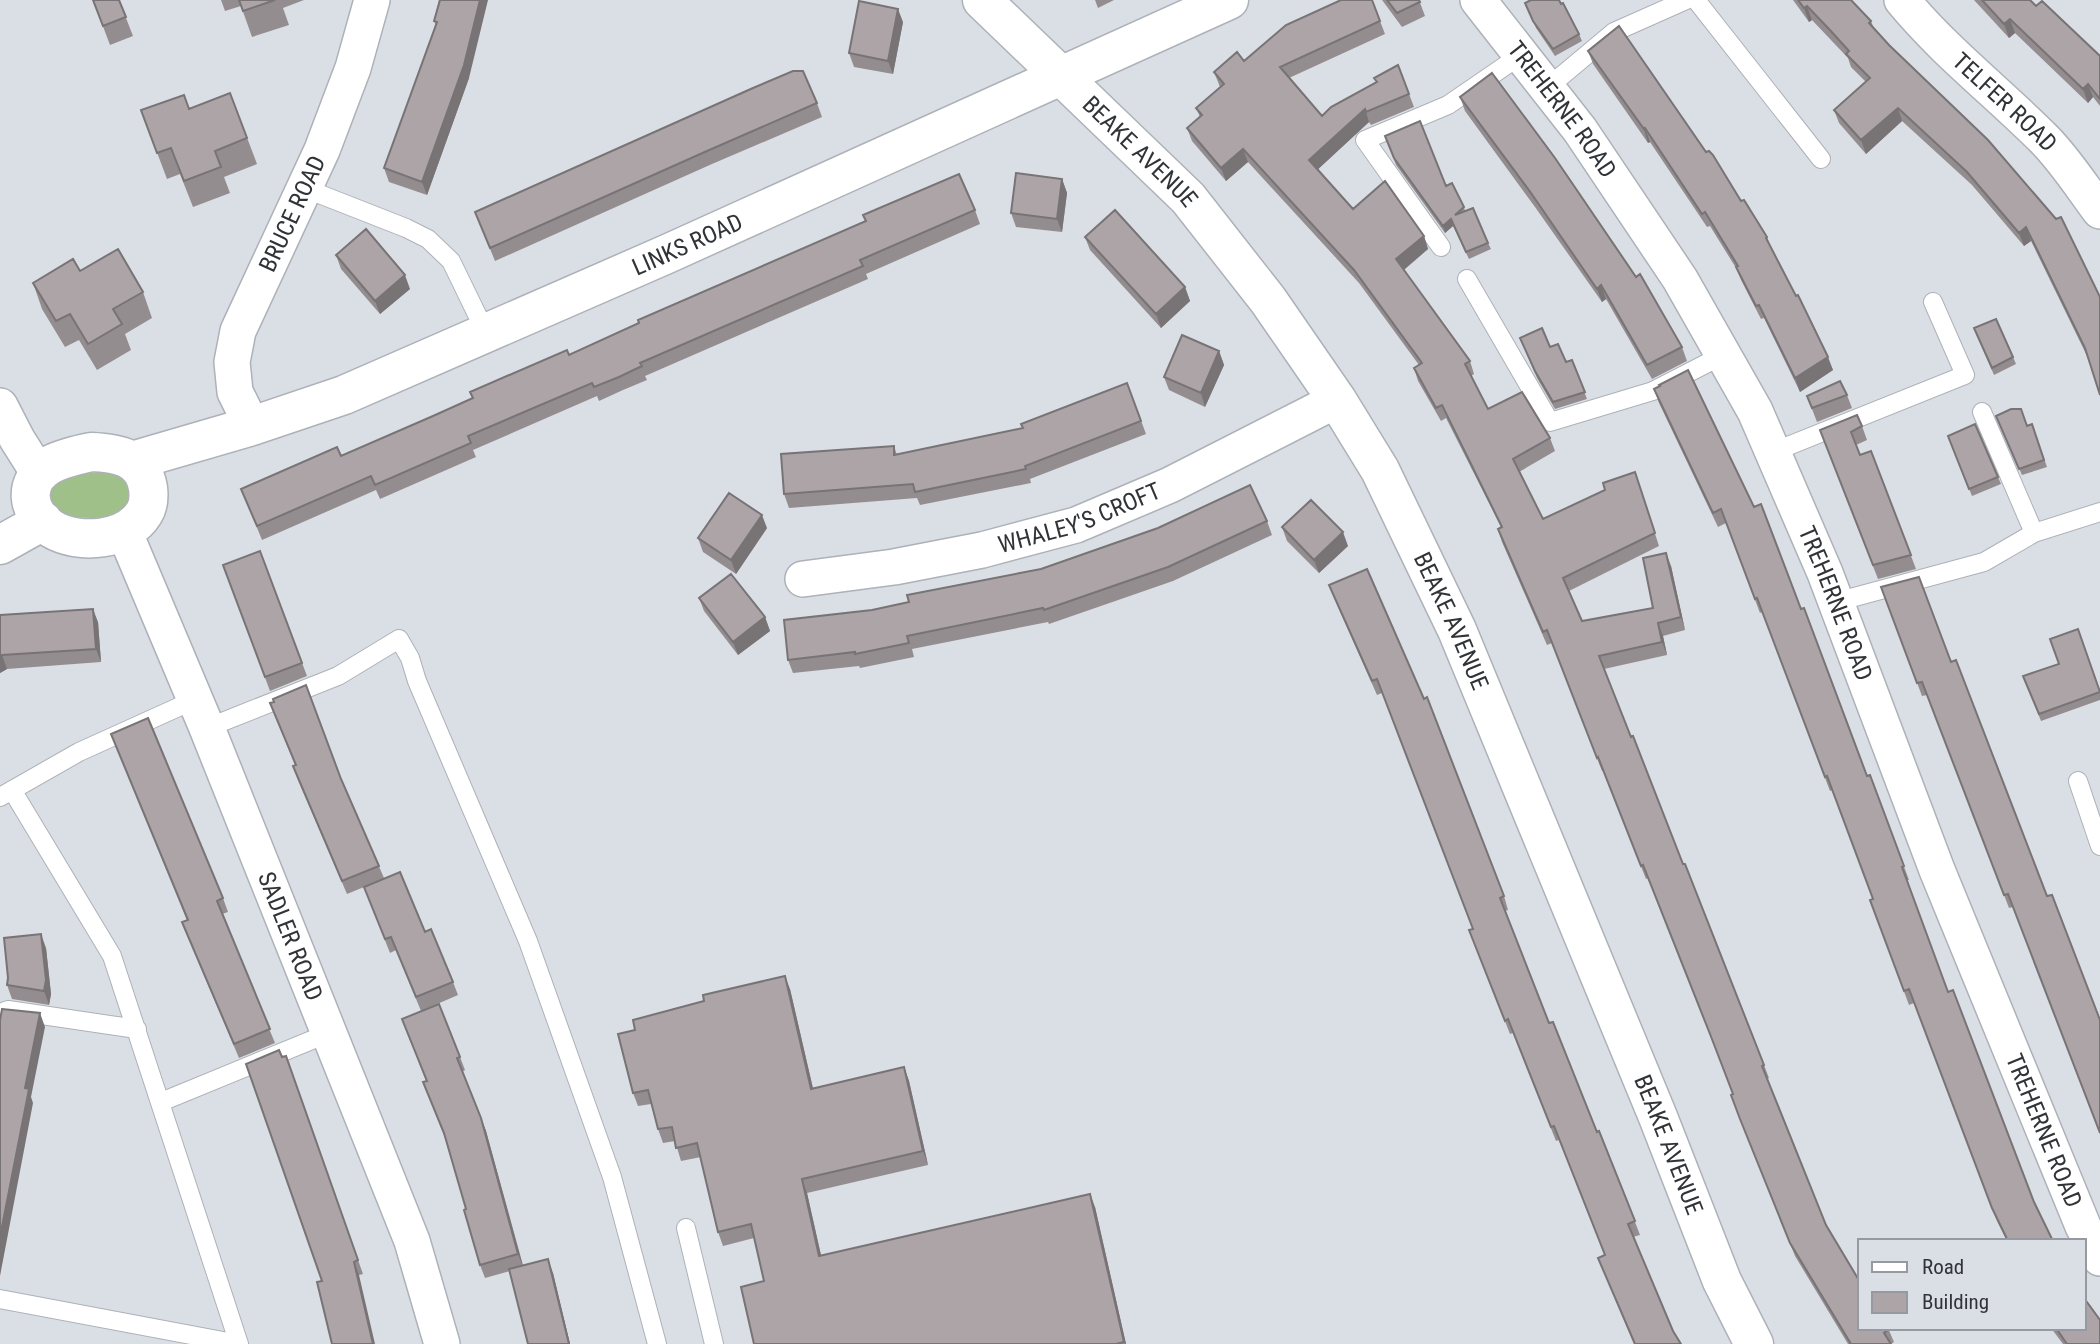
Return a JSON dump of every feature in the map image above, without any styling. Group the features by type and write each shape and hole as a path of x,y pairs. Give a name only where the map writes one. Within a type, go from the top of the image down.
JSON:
{"street":[{"name":"BRUCE ROAD","path":"252,426 235,392 232,362 238,331 322,150 348,79 372,0"},
{"name":"BEAKE AVENUE","path":"982,0 1188,198 1268,300 1380,470 1457,631 1648,1092 1722,1281 1754,1344"},
{"name":"LINKS ROAD","path":"132,461 252,426 344,395 1229,0"},
{"name":"TREHERNE ROAD","path":"1478,0 1580,130 1680,279 1755,411 1836,602 1937,870 2083,1226 2100,1258"},
{"name":"TELFER ROAD","path":"1902,0 1916,18 2046,142 2100,211"},
{"name":"WHALEY'S CROFT","path":"803,579 894,568 982,550 1076,525 1170,485 1336,400"},
{"path":"0,405 39,474"},
{"path":"91,452 111,453 132,461 144,474 149,495 147,508 143,516 124,531 105,537 65,535 43,521 31,499 30,489 39,474 51,464 91,452"},
{"path":"0,545 43,521"},
{"name":"SADLER ROAD","path":"124,531 412,1241 442,1344"}],"lane":[{"path":"1547,88 1614,32 1686,0"},
{"path":"1696,0 1821,159"},
{"path":"1441,247 1365,140 1448,105 1521,55"},
{"path":"304,188 428,239 451,261 486,333"},
{"path":"1467,279 1550,422 1653,391 1723,355"},
{"path":"1773,452 1965,375 1933,302"},
{"path":"1982,412 2034,533"},
{"path":"1836,602 1984,562 2034,533 2100,512"},
{"path":"0,1299 239,1344 111,956 6,794 79,752 200,714 338,676 399,639 410,658 417,681 528,941 612,1177 657,1344"},
{"path":"2077,781 2100,846"},
{"path":"0,1013 8,1010 136,1030"},
{"path":"161,1102 329,1034"},
{"path":"686,1228 714,1344"}],"green space":[{"path":"108,472 121,478 131,494 127,506 121,512 105,517 83,518 62,514 50,504 49,488 71,473"}],"building":[{"path":"93,0 119,0 126,17 103,26"},
{"path":"239,0 275,0 243,11"},
{"path":"440,0 480,0 464,65 422,182 384,168 437,22 434,21"},
{"path":"1341,0 1372,0 1380,21 1280,67 1322,116 1331,107 1377,82 1374,78 1398,65 1409,94 1366,112 1365,109 1309,160 1353,209 1385,181 1424,236 1396,259 1470,361 1465,364 1488,409 1522,392 1550,438 1513,459 1543,519 1605,490 1603,483 1635,472 1655,533 1563,578 1582,621 1653,608 1643,558 1666,553 1681,617 1658,623 1662,642 1599,656 1685,864 1826,1225 1858,1279 1858,1330 1888,1330 1884,1333 1891,1344 1851,1344 1790,1243 1740,1119 1710,1034 1547,630 1543,632 1498,529 1502,527 1442,405 1436,408 1414,368 1422,363 1354,270 1243,149 1221,168 1187,128 1202,115 1196,108 1224,84 1214,72 1237,52 1244,61 1286,25"},
{"path":"1387,0 1419,0 1420,2 1397,13"},
{"path":"1531,0 1559,0 1579,34 1553,49 1533,21 1525,3"},
{"path":"1798,0 1851,0 1889,45 1988,140 2056,219 2061,217 2100,297 2100,395 2085,348 2026,227 2019,233 1967,172 1898,108 1861,140 1834,110 1870,78 1846,54 1849,51 1829,29"},
{"path":"1982,0 2030,0 2036,6 2042,1 2100,56 2100,99 2088,84 2083,89 2010,19 2004,24"},
{"path":"859,1 898,9 888,61 849,53"},
{"path":"1619,26 1706,152 1709,151 1713,155 1741,201 1744,200 1767,237 1796,296 1798,295 1828,357 1795,378 1759,305 1756,306 1736,267 1738,266 1705,212 1702,214 1645,128 1588,51"},
{"path":"793,71 803,71 817,103 490,248 475,212"},
{"path":"1492,73 1555,158 1636,277 1640,274 1682,347 1647,365 1601,285 1597,289 1460,97"},
{"path":"230,93 247,138 215,151 221,167 184,181 171,148 157,153 141,110 184,95 189,109"},
{"path":"1420,121 1446,186 1452,183 1464,207 1455,215 1473,208 1488,243 1466,252 1451,219 1443,226 1394,158 1385,136"},
{"path":"1016,173 1062,179 1057,219 1011,213"},
{"path":"959,174 975,210 860,260 863,266 640,363 642,366 619,377 594,387 592,383 468,436 471,443 375,485 371,476 257,526 241,489 337,447 341,456 433,416 473,398 470,392 567,350 569,355 639,323 638,320 866,221 863,215"},
{"path":"1115,210 1185,287 1156,314 1085,237"},
{"path":"366,229 405,275 375,301 336,255"},
{"path":"118,249 143,292 113,309 122,324 88,344 70,314 56,321 33,283 73,259 80,271"},
{"path":"1996,319 2013,357 1992,368 1974,328"},
{"path":"1542,328 1550,347 1558,344 1566,362 1572,360 1585,392 1553,402 1520,338"},
{"path":"1182,335 1219,351 1201,393 1164,377"},
{"path":"1688,370 1754,507 1761,504 1801,609 1804,608 1867,776 1870,775 1948,992 1953,990 2034,1202 2052,1239 2007,1239 1992,1208 1909,989 1904,991 1827,776 1825,777 1721,509 1713,513 1654,389"},
{"path":"1840,381 1847,395 1812,408 1807,396"},
{"path":"1127,383 1141,421 1025,466 1026,469 915,492 913,484 784,494 781,454 894,446 894,455 1023,428 1021,424"},
{"path":"2011,409 2021,409 2027,426 2032,424 2044,460 2019,469 1996,416"},
{"path":"1857,415 1862,426 1851,432 1860,455 1871,451 1911,555 1873,565 1820,430"},
{"path":"1975,424 1998,477 1969,489 1948,436"},
{"path":"1250,485 1267,521 1168,567 1044,610 1043,608 907,636 909,643 855,654 788,660 784,620 872,610 909,602 907,595 1041,569 1158,528"},
{"path":"729,493 762,515 731,560 698,538"},
{"path":"1311,500 1343,532 1314,560 1282,527"},
{"path":"260,551 302,663 265,677 223,565"},
{"path":"1367,569 1424,699 1427,697 1504,896 1500,898 1549,1023 1553,1022 1597,1132 1599,1131 1635,1221 1628,1224 1681,1344 1635,1344 1598,1258 1605,1255 1554,1126 1551,1127 1508,1019 1505,1021 1469,930 1473,929 1377,679 1372,681 1329,585"},
{"path":"731,574 765,617 733,642 699,598"},
{"path":"1919,577 1951,662 1956,660 2047,896 2052,895 2100,1020 2100,1133 2008,894 2004,895 1922,682 1917,683 1881,587"},
{"path":"93,609 96,649 0,656 0,615"},
{"path":"2078,629 2100,692 2039,714 2023,676 2059,664 2050,639"},
{"path":"306,685 341,779 379,866 342,881 293,766 296,765 270,703 274,702 273,699"},
{"path":"148,718 223,898 217,901 270,1029 234,1044 182,922 188,920 111,734"},
{"path":"400,872 425,932 431,929 453,982 416,997 391,937 385,939 364,887"},
{"path":"41,934 46,980 44,991 7,985 4,938"},
{"path":"785,976 811,1089 904,1067 923,1151 802,1179 819,1256 1090,1194 1124,1342 754,1344 741,1287 764,1281 751,1224 718,1232 697,1143 676,1148 672,1127 658,1129 648,1090 633,1093 618,1034 635,1030 633,1020 704,1001 703,995"},
{"path":"439,1004 481,1118 518,1254 480,1265 444,1133 402,1019"},
{"path":"2,1009 40,1013 25,1088 29,1089 0,1237 0,1020"},
{"path":"279,1050 282,1057 286,1056 358,1260 354,1262 373,1344 332,1344 317,1282 322,1281 246,1064"},
{"path":"548,1259 569,1344 528,1344 509,1269"},
{"path":"2086,1301 2100,1320 2100,1344 2067,1344 2057,1330 2086,1330"}]}
